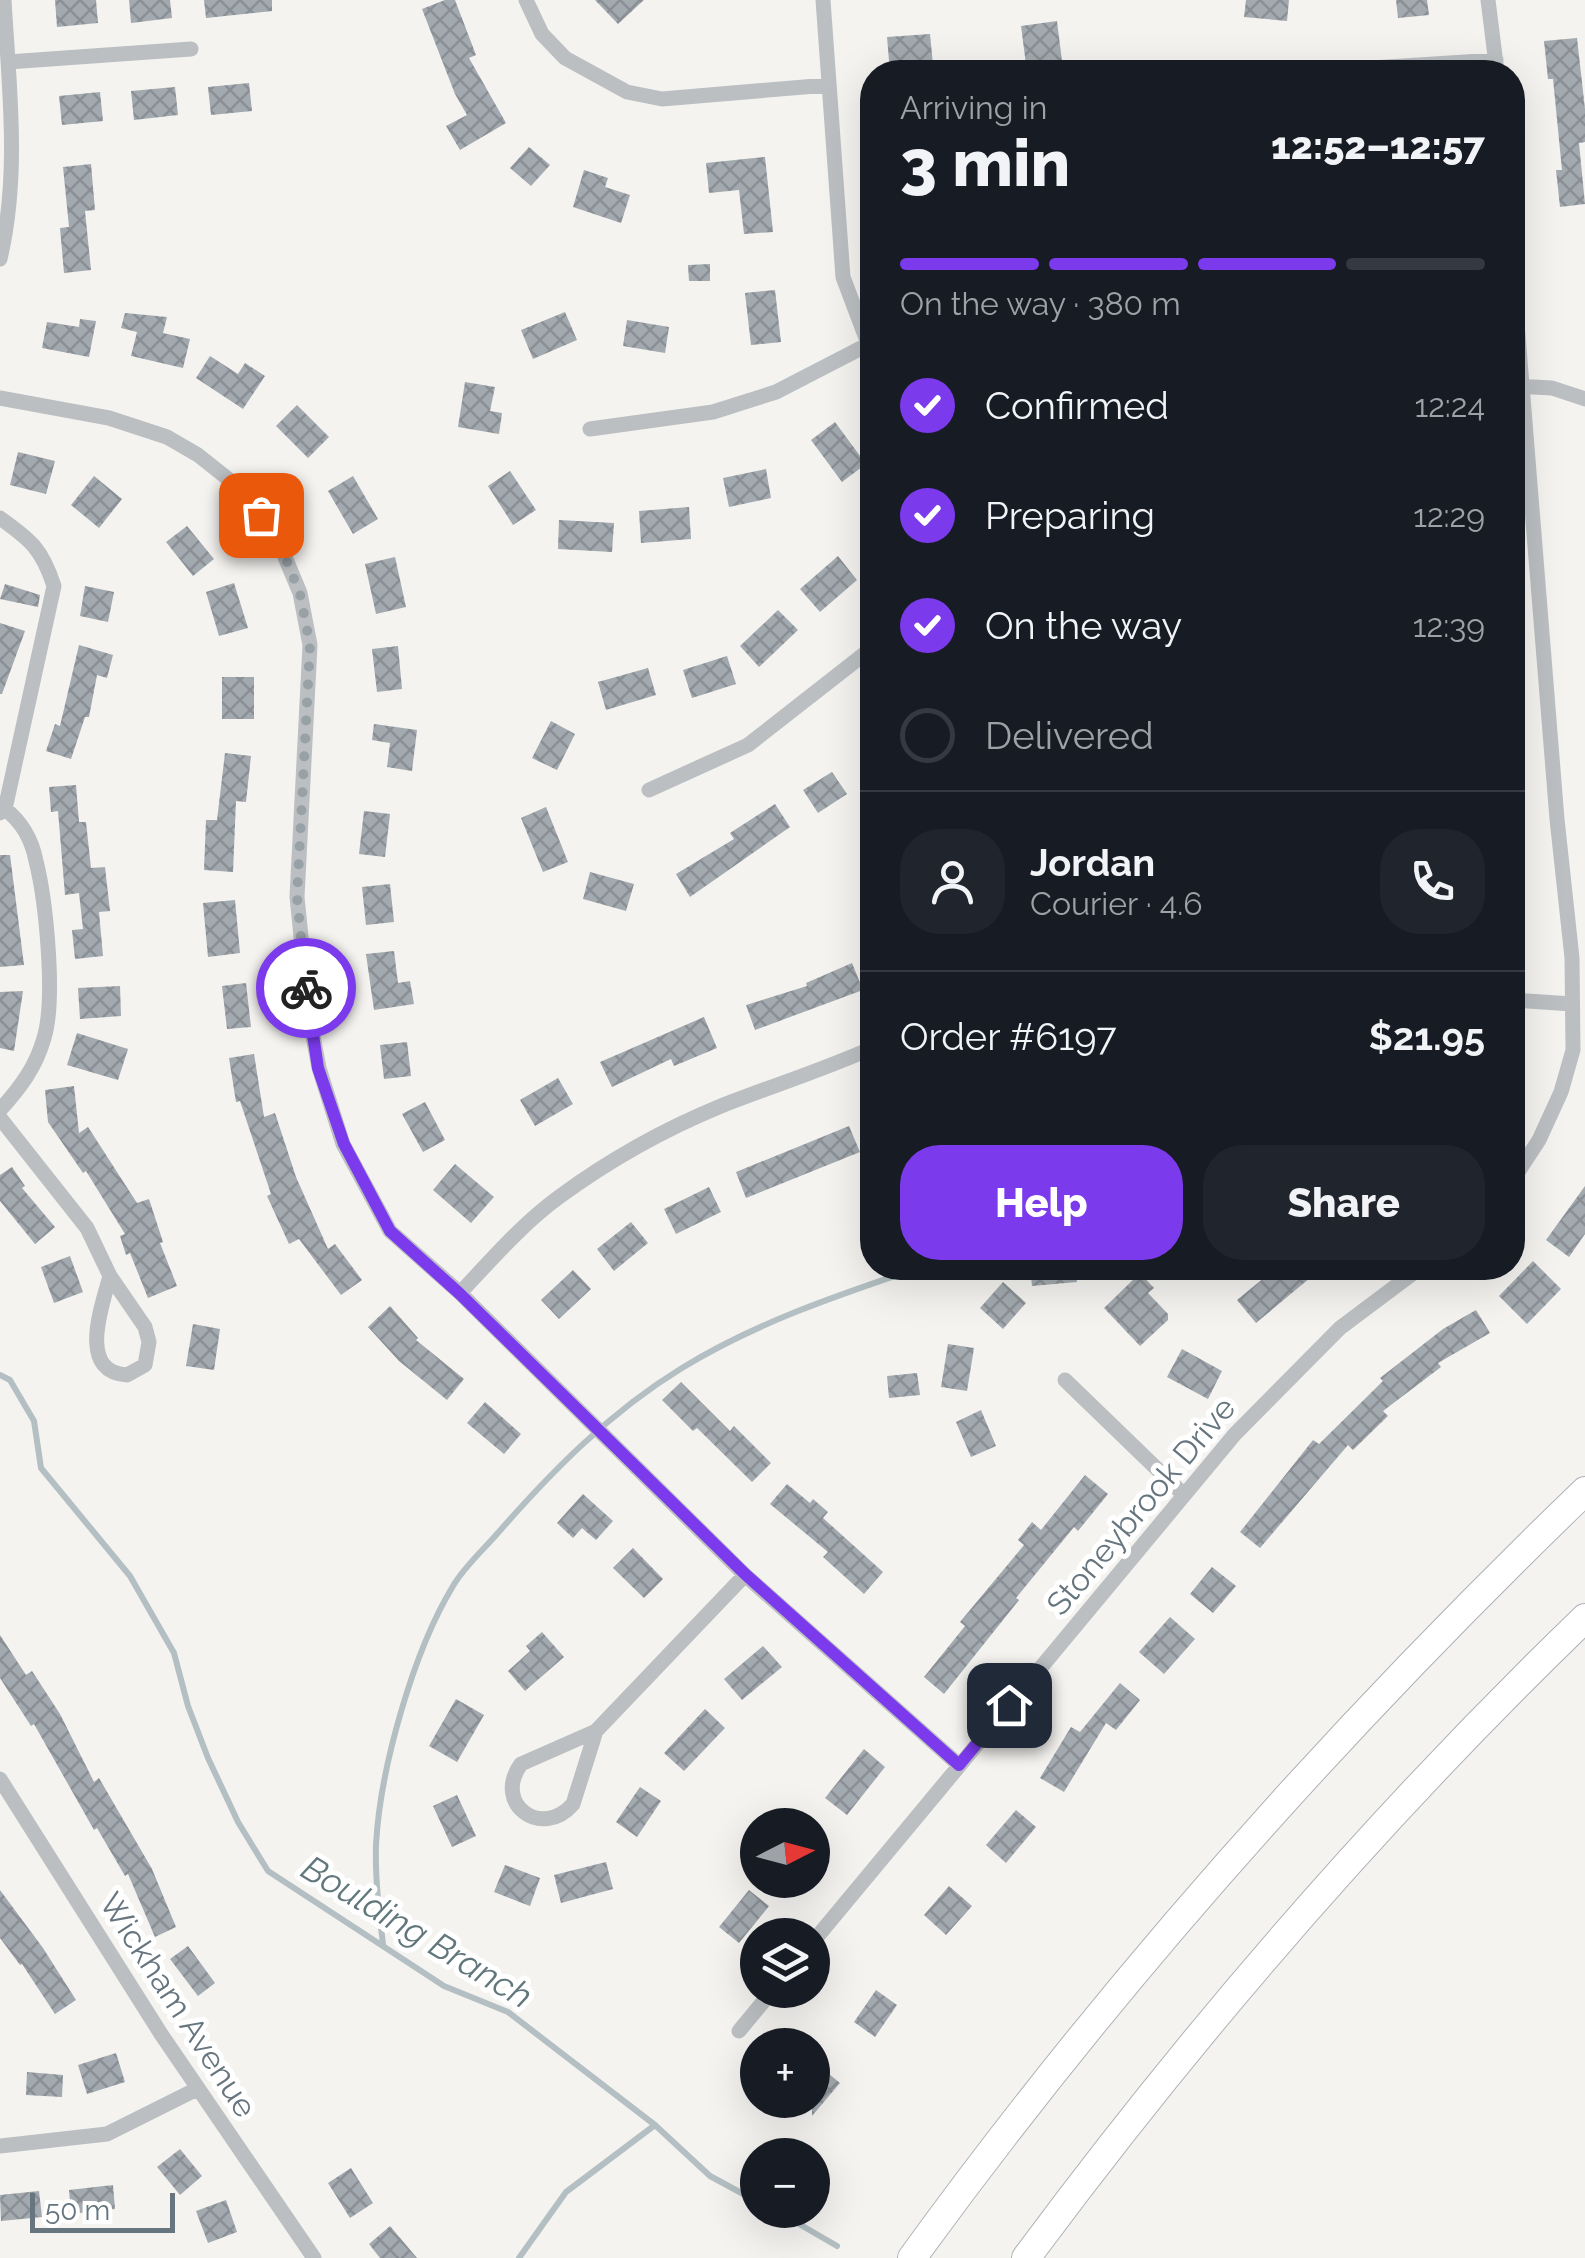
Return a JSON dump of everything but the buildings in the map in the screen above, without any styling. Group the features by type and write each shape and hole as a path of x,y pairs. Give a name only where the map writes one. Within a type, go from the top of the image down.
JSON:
{"highway":[{"path":"912,2258 1011,2124 1192,1901 1385,1689 1585,1491"},
{"path":"1026,2258 1160,2082 1262,1960 1450,1752 1585,1618"}],"street":[{"path":"0,258 10,189 12,138 4,0"},
{"path":"526,0 542,34 566,58 627,92 662,99 828,85"},
{"path":"823,0 843,278 860,323"},
{"path":"1488,0 1496,60"},
{"path":"8,62 191,49"},
{"path":"590,429 713,412 776,392 860,354"},
{"path":"1525,386 1552,388 1585,399"},
{"path":"0,398 109,418 167,438 198,455 232,482 280,544 300,594 310,645 297,897 309,1015 318,1068 344,1144 390,1231 460,1294 745,1574 959,1765"},
{"path":"1525,464 1572,958 1572,1050 1561,1092 1540,1140 1525,1162"},
{"path":"0,518 45,558 54,586 3,811 20,820 36,859 48,950 46,1034 34,1066 0,1110"},
{"path":"648,790 748,745 860,657"},
{"path":"1525,1001 1572,1004"},
{"path":"460,1294 515,1235 558,1198 629,1152 720,1107 860,1053"},
{"path":"0,1118 87,1228 110,1276 145,1326 149,1342 145,1365 128,1375 109,1370 96,1350 97,1324 110,1276"},
{"name":"Stoneybrook Drive","path":"830,1921 1235,1434 1340,1328 1404,1280"},
{"path":"1065,1380 1184,1496"},
{"path":"596,1731 573,1804 566,1812 544,1819 532,1818 521,1810 511,1786 522,1764 596,1731 745,1574"},
{"name":"Wickham Avenue","path":"0,1780 6,1800 314,2258"},
{"path":"742,2028 759,2008"},
{"path":"0,2146 106,2134 197,2089"}],"waterway":[{"path":"383,1944 376,1857 384,1782 412,1677 438,1613 462,1572 561,1465 606,1423 656,1385 710,1352 768,1324 884,1280"},
{"name":"Boulding Branch","path":"0,1375 10,1380 34,1421 41,1468 130,1576 174,1653 188,1706 208,1758 238,1822 268,1871 444,1986 508,2012 655,2125 710,2176 740,2192"},
{"path":"519,2258 566,2192 655,2125"},
{"name":"Boulding Branch","path":"806,2228 837,2246"}],"way so far":[{"path":"261,515 280,544 300,594 310,645 297,897 306,988"}],"route":[{"path":"306,988 318,1068 344,1144 390,1231 460,1294 592,1428 745,1574 959,1765 1009,1705"}]}
